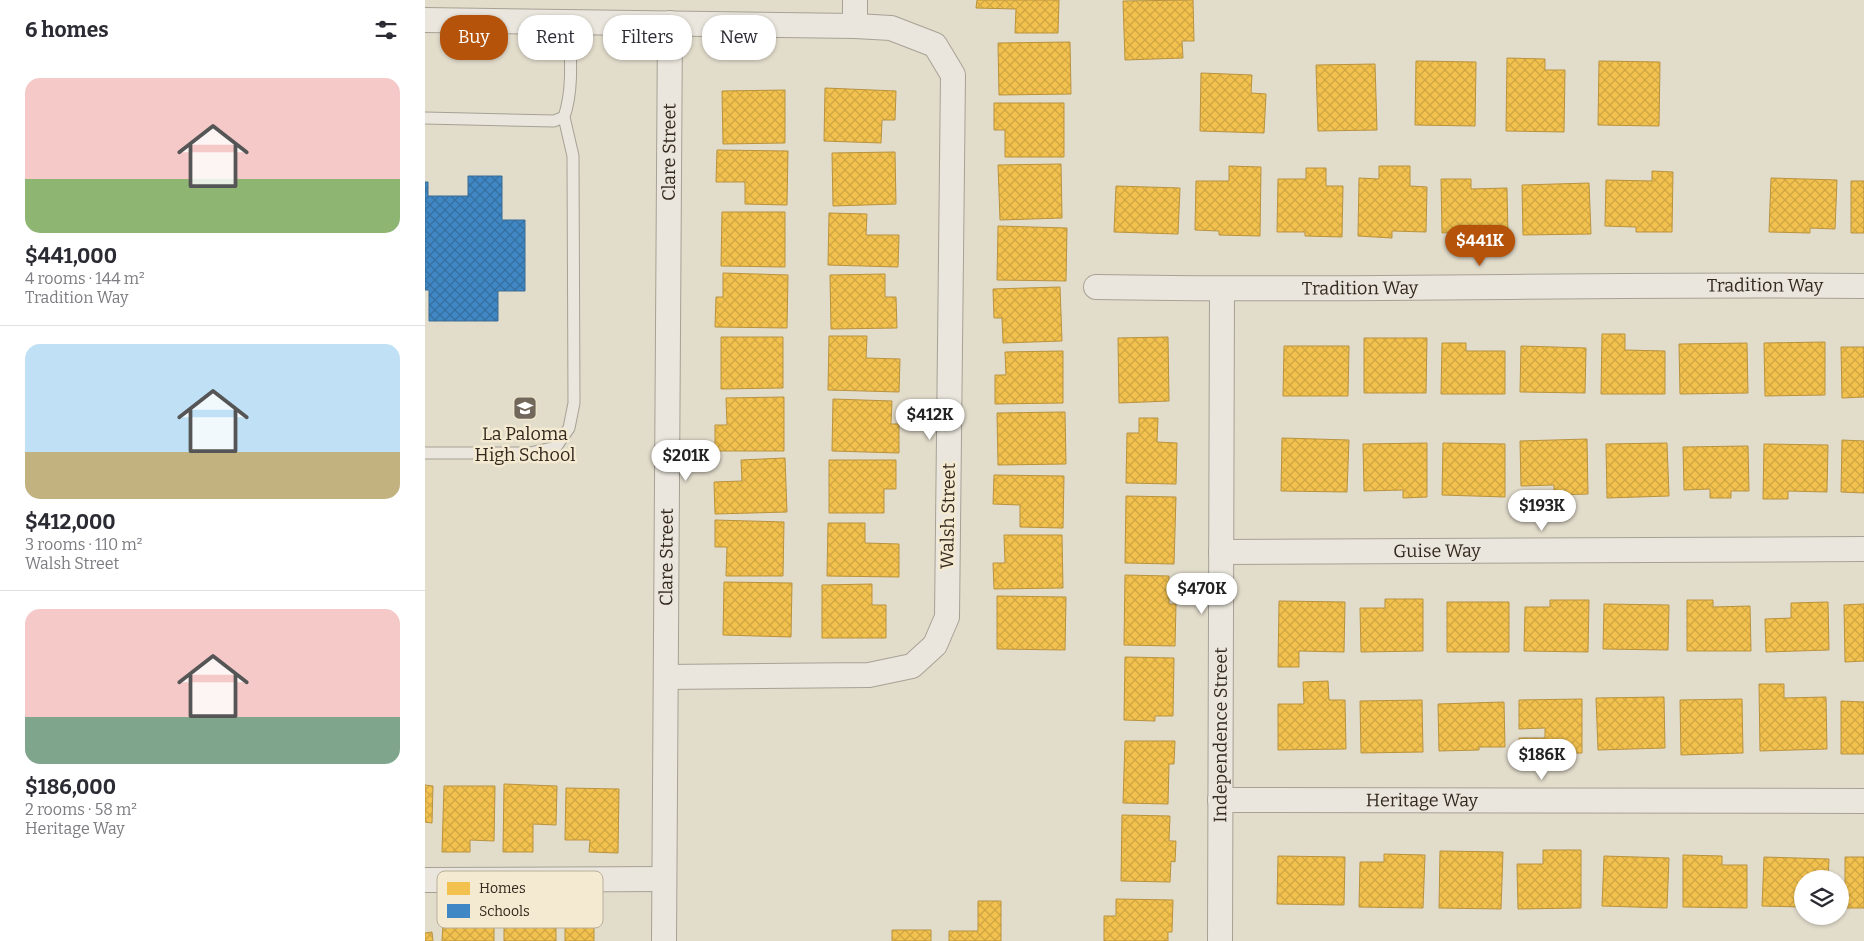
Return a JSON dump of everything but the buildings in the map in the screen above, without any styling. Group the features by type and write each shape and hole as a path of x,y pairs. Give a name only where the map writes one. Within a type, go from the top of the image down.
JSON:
{"street":[{"path":"855,0 855,26"},
{"name":"Walsh Street","path":"425,20 518,21"},
{"name":"Walsh Street","path":"665,677 869,674 912,666 935,645 947,617 953,75 935,45 891,28 692,23"},
{"name":"Clare Street","path":"664,941 669,60"},
{"name":"Tradition Way","path":"1096,287 1222,290 1713,284 1864,286"},
{"name":"Independence Street","path":"1220,941 1222,290"},
{"name":"Guise Way","path":"1221,552 1864,549"},
{"name":"Heritage Way","path":"1220,800 1864,801"},
{"path":"603,880 664,880"}],"lane":[{"path":"425,453 530,453 556,447 569,428 574,403 573,156 564,117 568,107 570,60"},
{"path":"425,118 554,121 564,117"}],"place":[{"name":"La Paloma High School","path":"525,408"}]}
